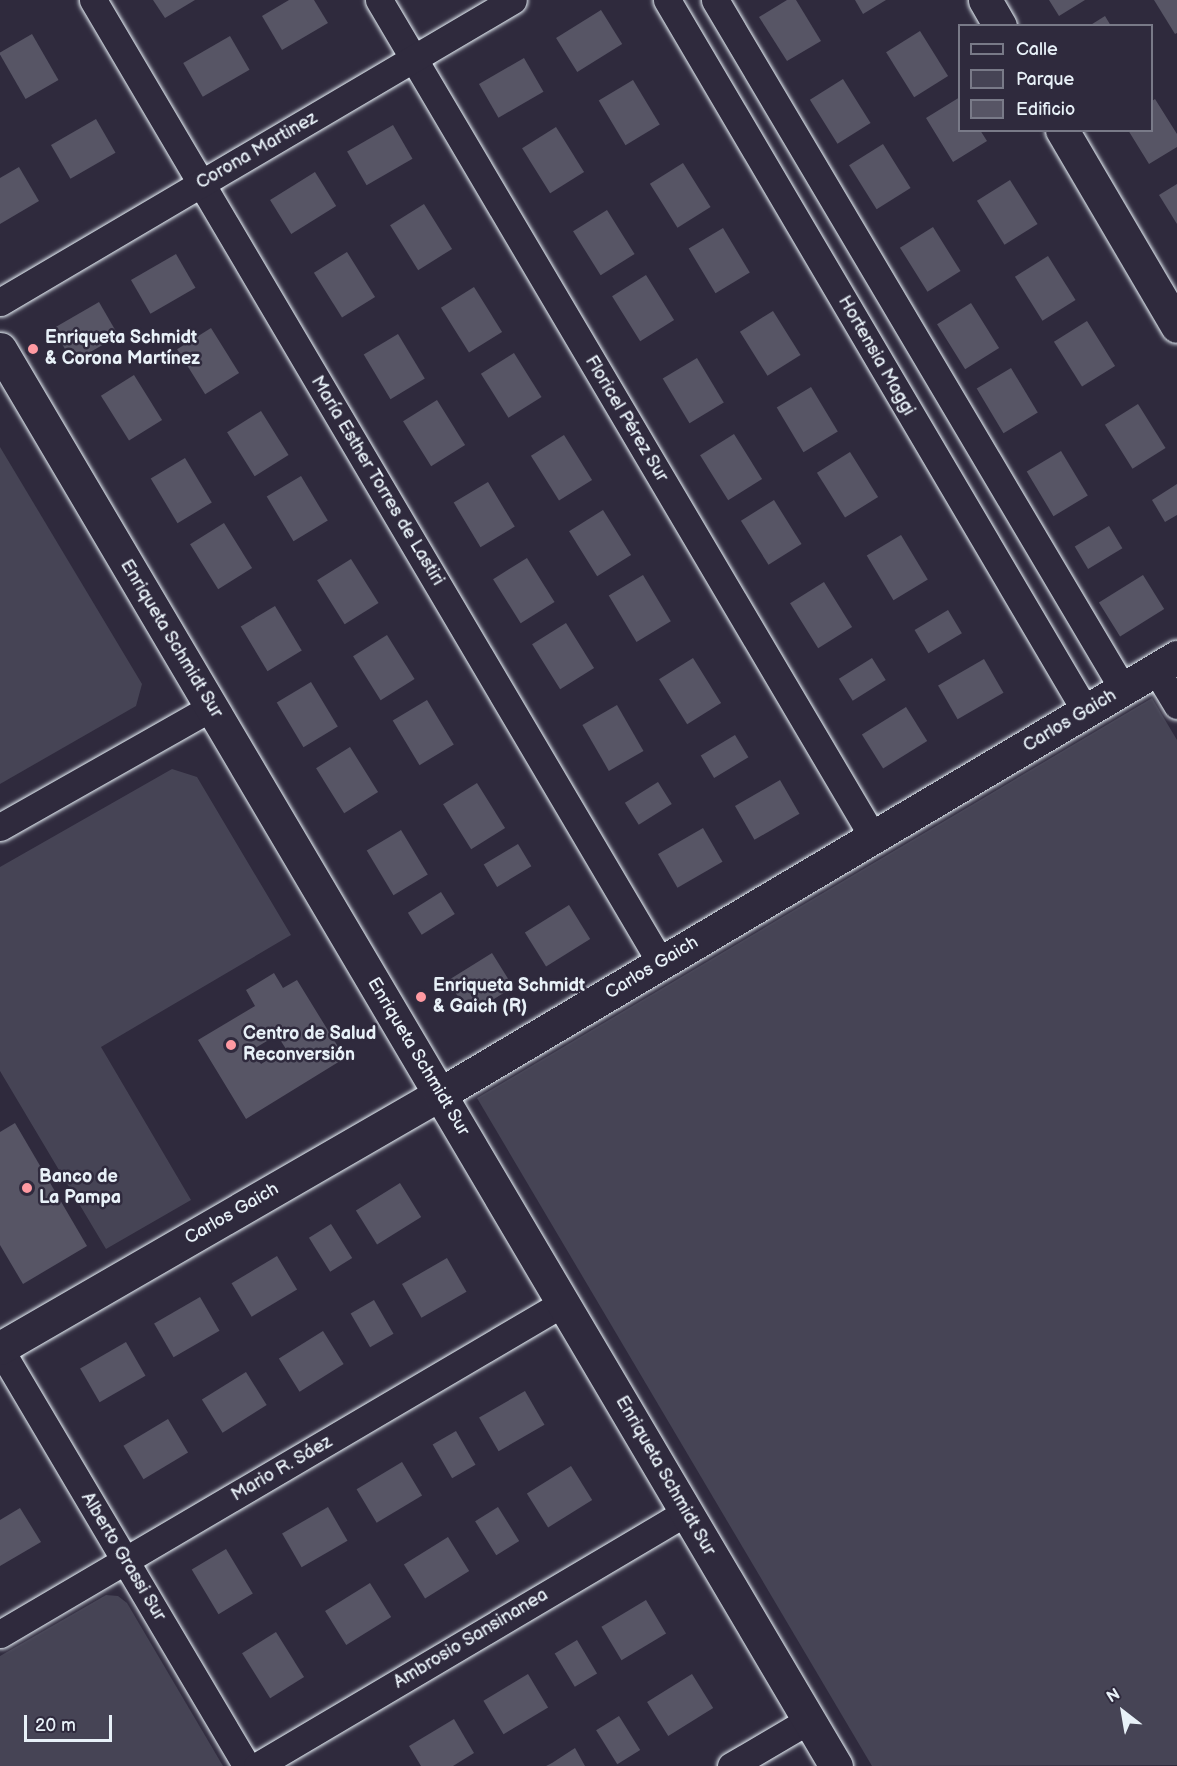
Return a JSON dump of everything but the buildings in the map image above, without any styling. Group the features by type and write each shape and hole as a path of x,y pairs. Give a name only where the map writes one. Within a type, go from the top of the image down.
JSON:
{"street":[{"name":"María Esther Torres de Lastiri","path":"93,0 661,963"},
{"name":"Floricel Pérez Sur","path":"379,0 873,837"},
{"name":"Corona Martinez","path":"0,302 513,0"},
{"name":"Hortensia Maggi","path":"667,0 1086,712"},
{"path":"715,0 1124,689"},
{"path":"985,0 999,24"},
{"path":"1063,132 1177,326"},
{"name":"Enriqueta Schmidt Sur","path":"0,349 836,1766"},
{"name":"Carlos Gaich","path":"0,1349 440,1094 1167,664"},
{"path":"1167,664 1177,705"},
{"path":"0,827 212,707"},
{"name":"Mario R. Sáez","path":"0,1634 564,1304"},
{"name":"Alberto Grassi Sur","path":"0,1349 247,1766"},
{"name":"Ambrosio Sansinanea","path":"257,1766 686,1512"},
{"path":"731,1766 809,1720"}],"green space":[{"path":"0,447 142,684 136,706 0,784"},
{"path":"1152,698 1177,740 1177,1765 872,1766 477,1098"},
{"path":"172,769 197,777 291,935 101,1047 191,1200 106,1249 0,1071 0,867"},
{"path":"106,1595 118,1596 127,1603 223,1766 0,1766 0,1656"}],"place":[{"name":"Enriqueta Schmidt & Corona Martínez","path":"33,349"},
{"name":"Enriqueta Schmidt & Gaich (R)","path":"421,997"},
{"name":"Centro de Salud Reconversión","path":"231,1045"},
{"name":"Banco de La Pampa","path":"27,1188"}]}
